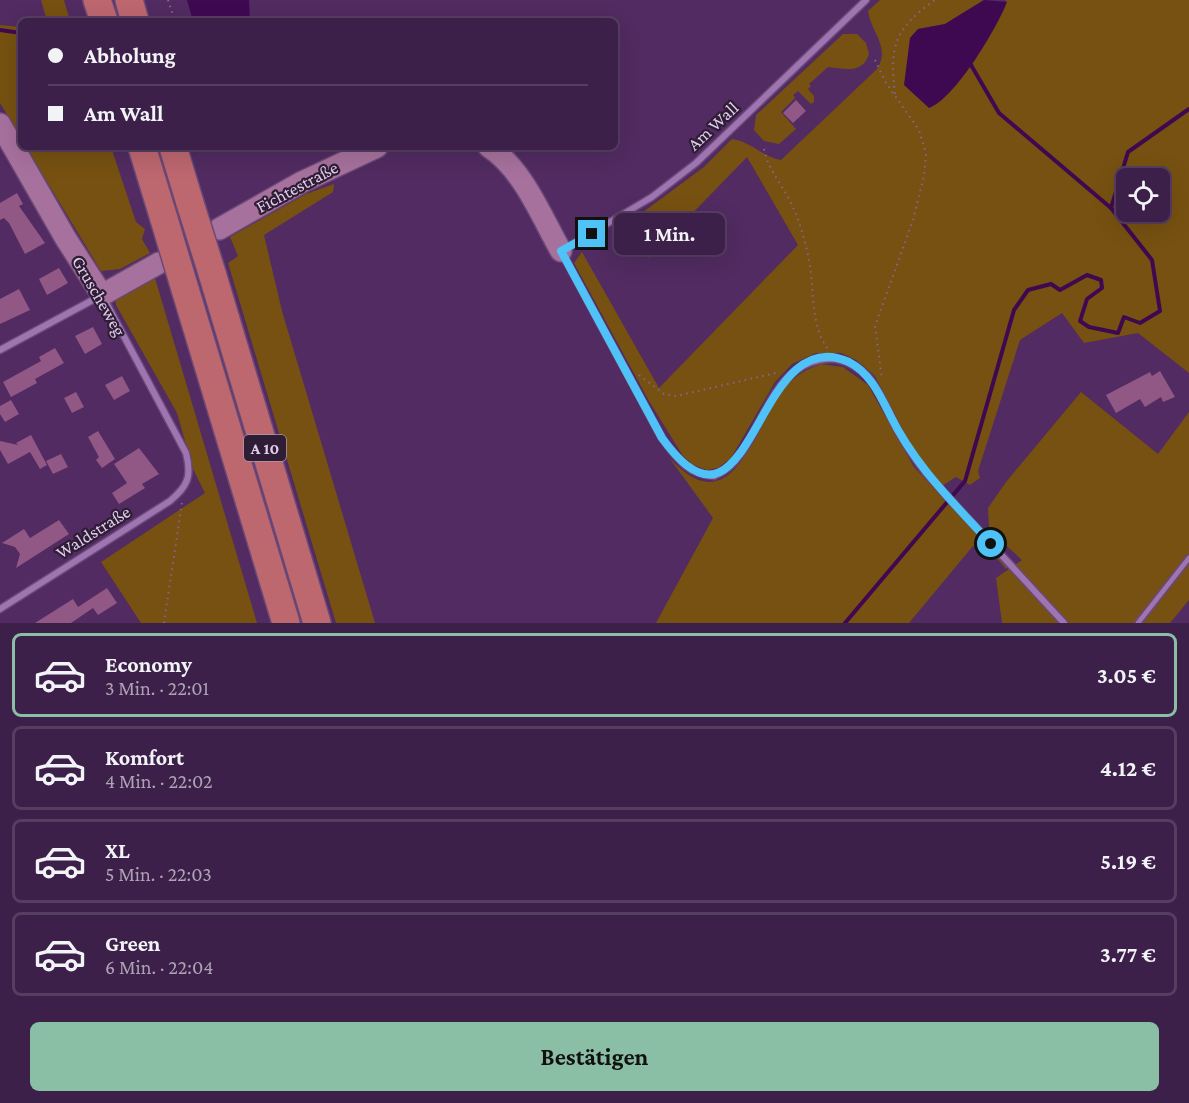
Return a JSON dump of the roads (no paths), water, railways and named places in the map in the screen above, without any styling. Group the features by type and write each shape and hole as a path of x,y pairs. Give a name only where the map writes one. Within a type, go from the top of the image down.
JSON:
{"highway":[{"path":"97,0 103,18"},
{"path":"129,0 134,18"},
{"name":"A 10","path":"143,150 286,623"},
{"name":"A 10","path":"174,150 317,623"}],"street":[{"name":"Am Wall","path":"561,251 652,197 696,163 866,0"},
{"name":"Gruscheweg","path":"1,127 69,246 102,295 186,453 190,471 182,491"},
{"name":"Fichtestraße","path":"219,229 302,182 371,150"},
{"path":"492,150 509,165 520,180 662,438 675,456 692,472 714,476 736,462 770,401 800,367 816,360 835,358 861,370 879,393 912,455 941,490 1064,623"},
{"path":"0,350 159,262"},
{"name":"Waldstraße","path":"0,609 182,491"}],"lane":[{"path":"1138,623 1189,558"}],"waterway":[{"path":"0,30 18,33"},
{"path":"845,623 965,481 1014,310 1028,290 1051,284 1060,290 1087,275 1101,280 1102,288 1087,299 1080,321 1089,327 1118,333 1124,317 1140,323 1160,311 1152,260 1111,208 999,113 971,65"},
{"path":"1111,208 1128,152 1189,109"}]}
